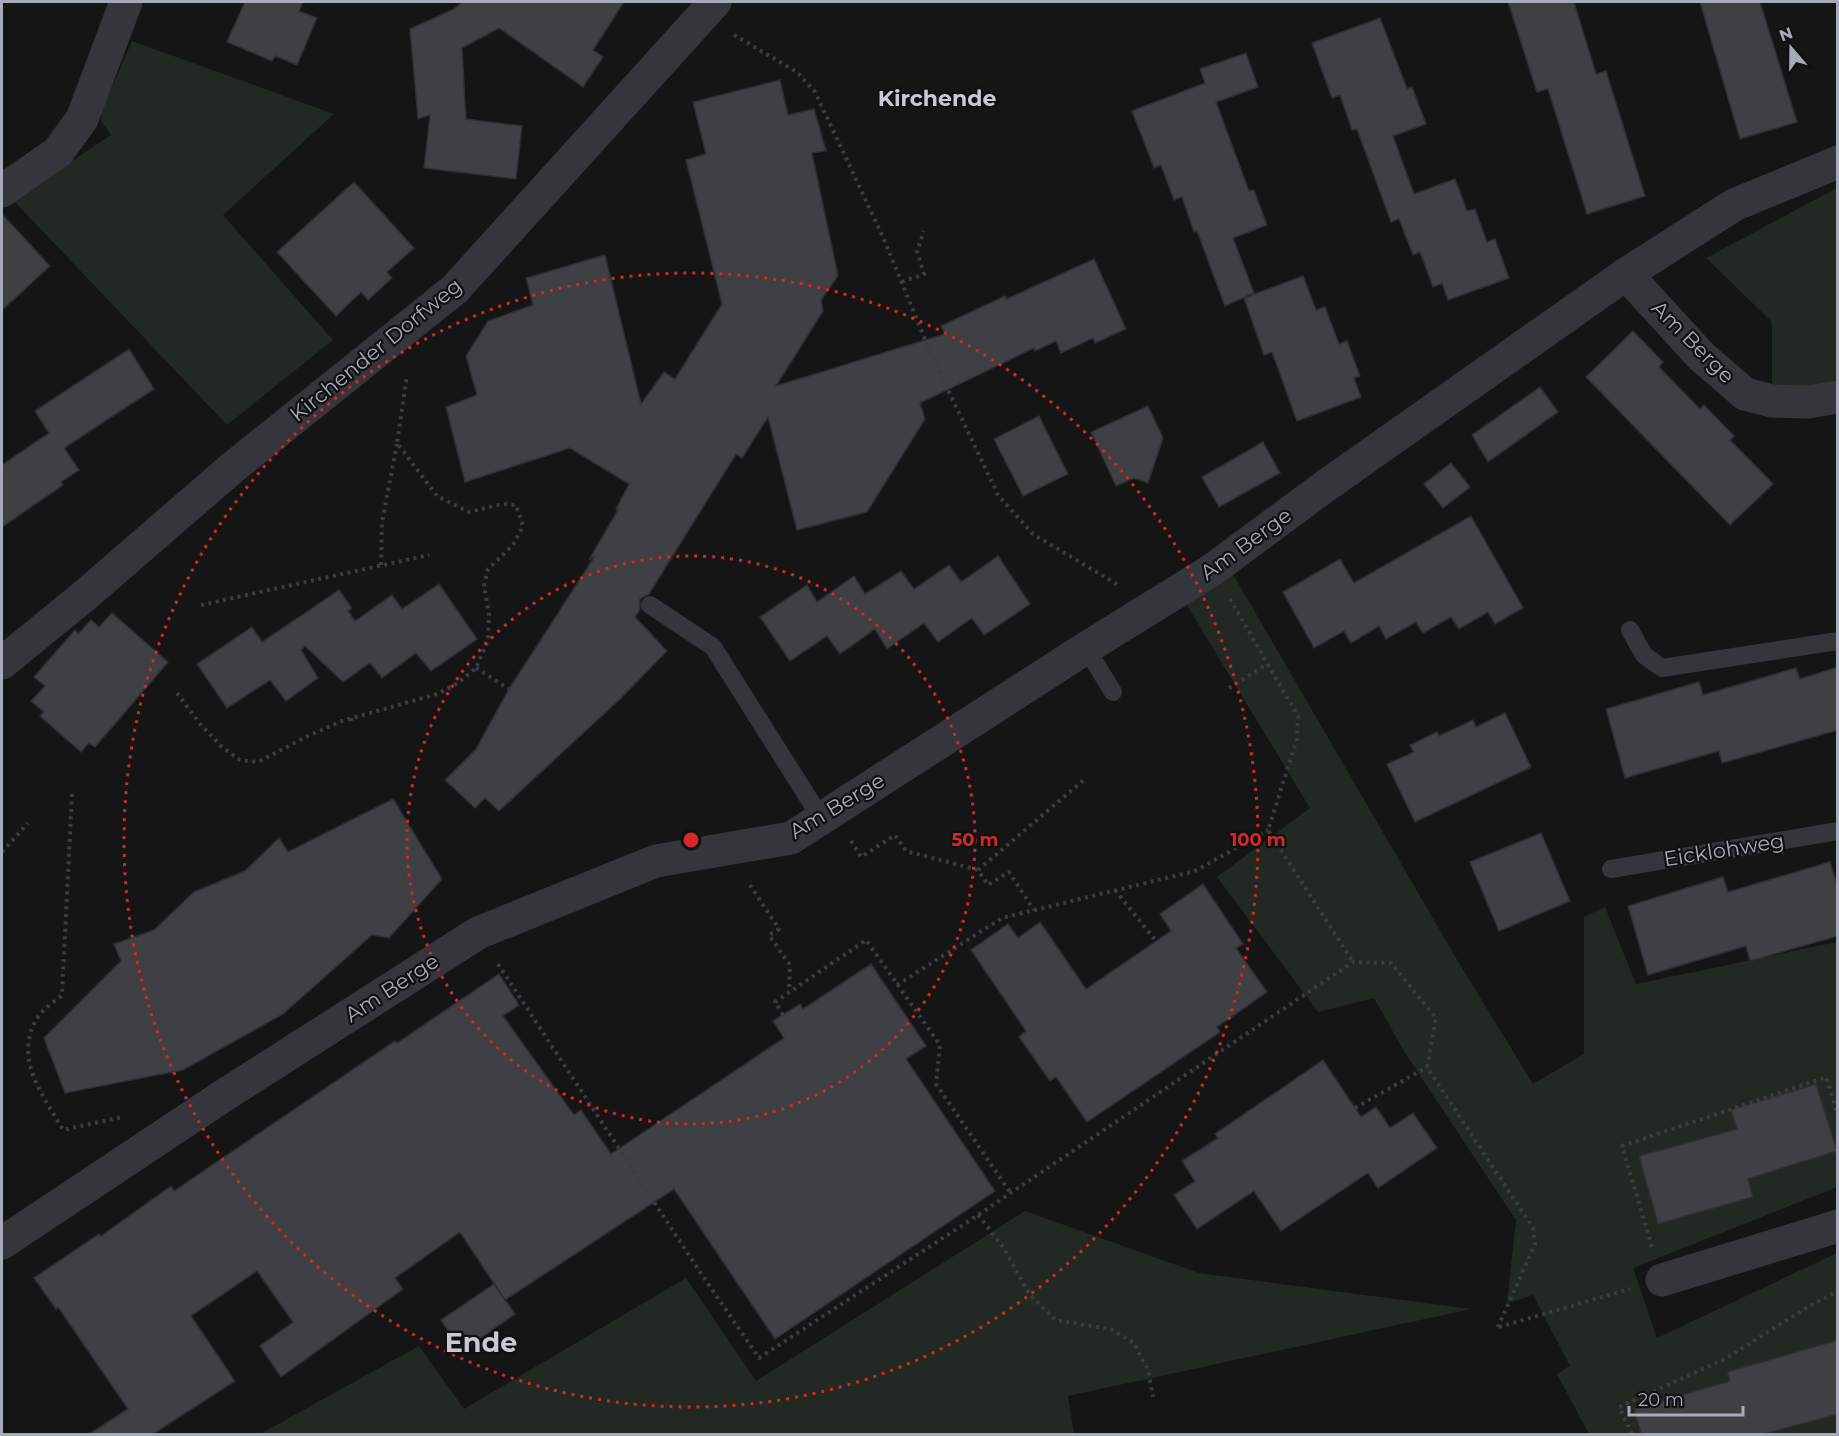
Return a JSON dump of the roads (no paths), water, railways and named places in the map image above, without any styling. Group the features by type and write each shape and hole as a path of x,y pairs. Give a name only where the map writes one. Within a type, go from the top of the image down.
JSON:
{"street":[{"path":"2,191 57,152 82,119 126,2"},
{"name":"Kirchender Dorfweg","path":"2,663 83,597 232,468 454,289 709,9"},
{"name":"Am Berge","path":"2,1243 223,1096 478,933 656,861 791,838 834,827 1086,648 1212,570 1324,487 1626,274 1734,205 1838,162"},
{"name":"Am Berge","path":"1626,274 1701,356 1745,394 1772,401 1790,402 1809,402 1838,397"},
{"path":"1649,1284 1838,1226"}],"lane":[{"path":"650,605 713,647 834,827"},
{"path":"1630,630 1644,656 1662,668 1838,641"},
{"path":"1086,648 1113,692"},
{"name":"Eicklohweg","path":"1611,869 1838,831"}],"district":[{"name":"Kirchende","path":"937,98"},
{"name":"Ende","path":"481,1343"}]}
